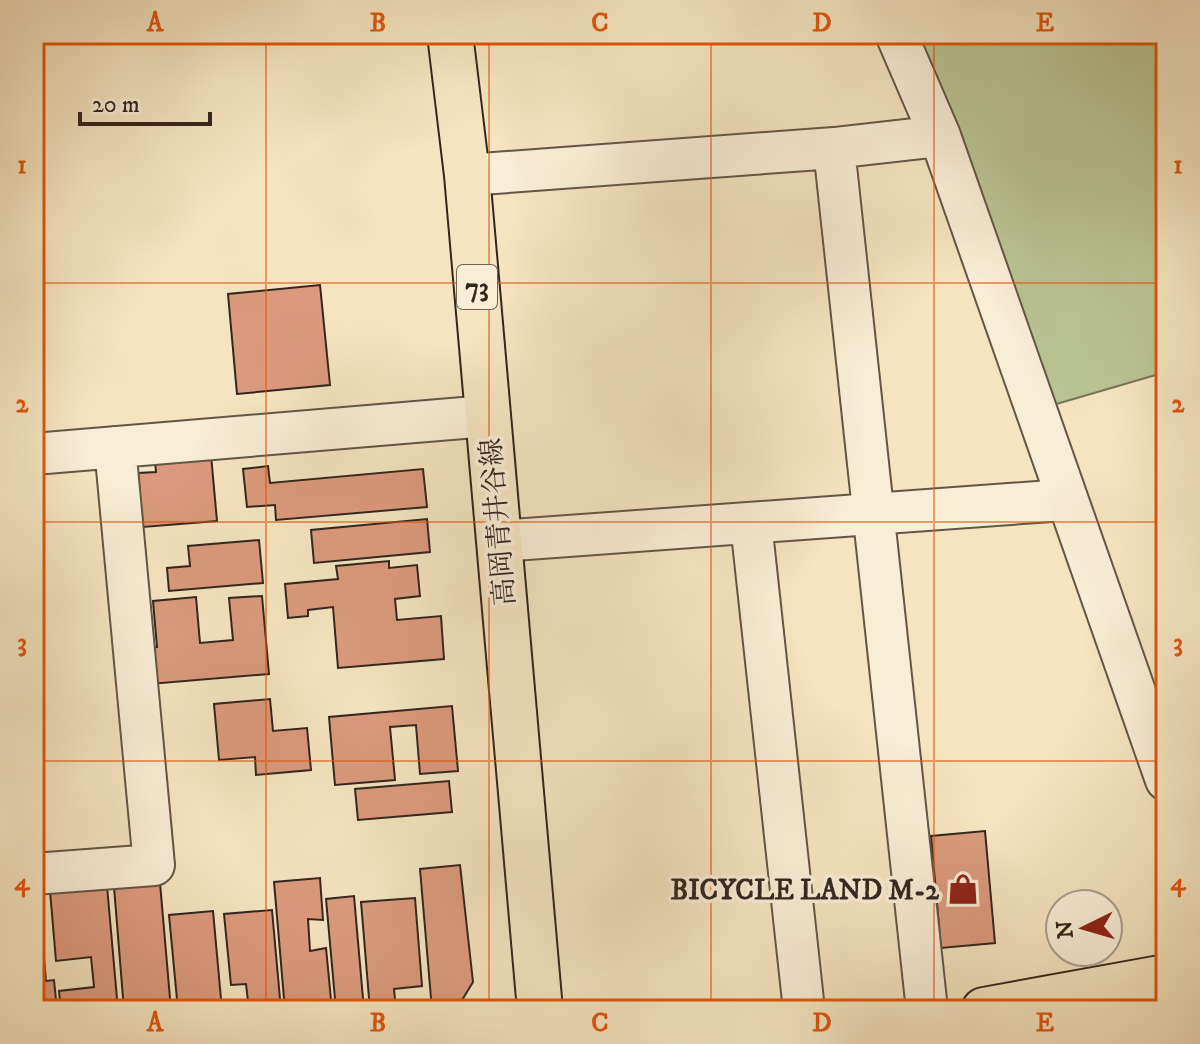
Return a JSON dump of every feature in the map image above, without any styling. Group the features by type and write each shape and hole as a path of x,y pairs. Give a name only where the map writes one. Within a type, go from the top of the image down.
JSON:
{"main road":[{"name":"高岡青井谷線","path":"450,34 467,175 540,1010"},
{"path":"984,1010 1159,989"}],"street":[{"path":"896,34 940,136 1065,500 1166,780"},
{"path":"467,175 834,148 940,136"},
{"path":"834,148 927,1010"},
{"path":"34,454 487,416"},
{"path":"34,874 154,865 115,447"},
{"path":"499,541 1065,500"},
{"path":"751,523 804,1010"}],"green space":[{"path":"918,34 1166,34 1166,372 1053,405"}],"building":[{"path":"94,34 203,34 95,44"},
{"path":"320,285 330,385 237,394 228,294"},
{"path":"210,444 217,521 143,527 138,473 156,472 154,449"},
{"path":"268,466 270,483 423,469 427,507 276,520 275,505 247,507 243,469"},
{"path":"427,519 430,552 314,563 311,530"},
{"path":"259,540 263,583 169,591 167,568 190,566 188,546"},
{"path":"389,561 389,568 417,565 420,596 395,599 397,620 441,616 444,659 338,668 333,607 308,610 308,616 288,618 285,584 338,579 336,566"},
{"path":"262,596 269,674 150,684 147,648 157,647 153,601 196,597 200,643 233,640 229,598"},
{"path":"34,625 39,625 42,668 34,669"},
{"path":"270,699 273,731 307,728 311,770 256,775 255,757 219,760 214,704"},
{"path":"452,706 458,771 420,774 416,725 390,727 395,780 335,785 329,717"},
{"path":"449,781 452,812 358,820 355,789"},
{"name":"BICYCLE LAND M-2","path":"985,831 995,943 941,948 931,836"},
{"path":"460,865 473,982 456,1010 432,1010 420,869"},
{"path":"320,878 323,920 308,919 310,951 326,948 332,1010 285,1010 274,882"},
{"path":"160,883 171,1010 124,1010 114,887"},
{"path":"107,886 118,1010 61,1010 59,991 94,987 91,957 56,961 50,891"},
{"path":"354,896 364,1010 336,1010 326,899"},
{"path":"415,898 422,986 394,989 396,1010 370,1010 361,902"},
{"path":"272,910 281,1010 249,1010 246,984 231,985 224,914"},
{"path":"213,911 222,1010 178,1010 169,915"},
{"path":"34,937 42,937 46,981 54,980 57,1010 34,1010"}],"place":[{"name":"BICYCLE LAND M-2","path":"963,889"}]}
